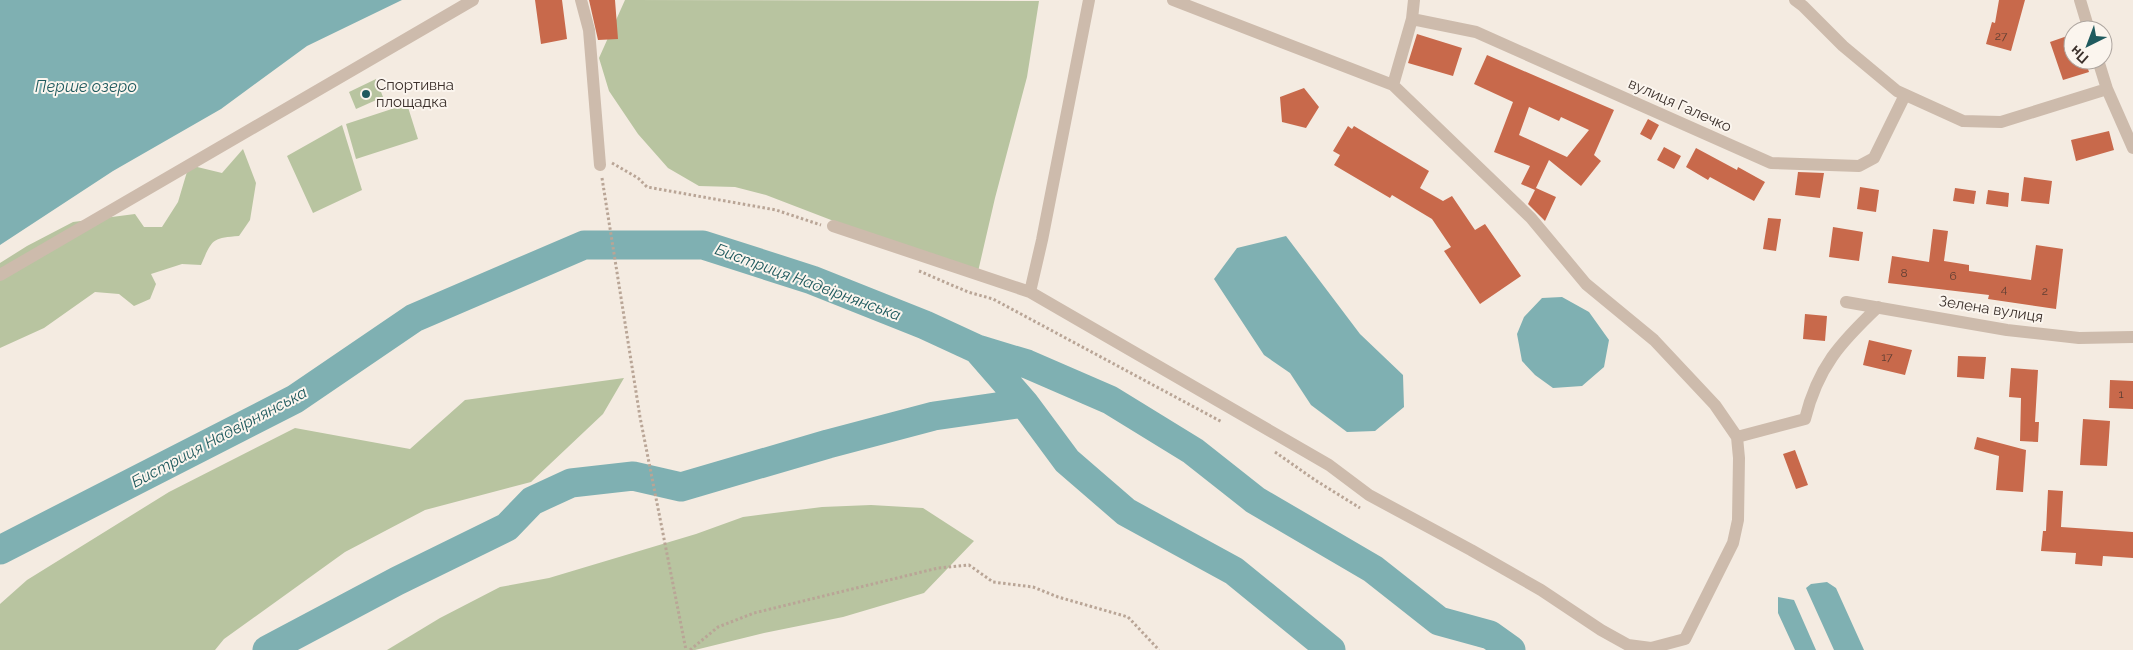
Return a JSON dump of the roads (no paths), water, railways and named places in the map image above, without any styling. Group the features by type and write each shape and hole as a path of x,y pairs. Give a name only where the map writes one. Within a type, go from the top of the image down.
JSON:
{"street":[{"path":"0,275 473,0"},
{"path":"581,0 589,30 602,162"},
{"path":"1030,292 1089,0"},
{"path":"828,226 1030,292 1328,465 1369,496 1471,550 1541,590 1601,630 1628,645 1651,648 1685,639 1733,543 1738,520 1739,458 1737,437 1715,405 1660,347 1586,284 1531,218 1393,85 1173,0"},
{"path":"1393,85 1412,19 1414,0"},
{"path":"1795,0 1804,6 1843,46 1897,91 1963,121 2002,122 2107,89"},
{"path":"2080,0 2086,20"},
{"name":"вулиця Галечко","path":"1412,19 1476,32 1771,162 1860,166 1874,158 1905,95"},
{"path":"2101,70 2107,89 2133,148"},
{"name":"Зелена вулиця","path":"1846,302 2007,330 2079,338 2133,337"},
{"path":"1737,437 1805,419 1811,397 1822,370 1851,332 1878,307"}],"water":[{"name":"Перше озеро","path":"0,0 402,0 307,46 221,109 113,171 0,245"},
{"path":"1286,236 1360,334 1403,375 1404,407 1375,431 1347,432 1311,405 1290,373 1264,355 1214,279 1237,248"},
{"path":"1562,297 1589,312 1609,340 1604,367 1582,386 1553,388 1535,375 1522,361 1517,334 1524,317 1542,298"},
{"path":"1827,582 1836,588 1864,650 1834,650 1806,588 1811,584"},
{"path":"1778,597 1794,600 1816,650 1795,650 1778,613"}],"waterway":[{"name":"Бистриця Надвірнянська","path":"0,550 295,399 414,318 584,245 703,245 812,280 925,325 977,349 1024,403 1067,461 1126,512 1234,571 1331,650"},
{"path":"977,349 1027,364 1110,400 1193,451 1255,500 1373,569 1439,621 1490,635 1511,650"},
{"path":"267,650 397,581 507,527 532,501 571,483 633,476 681,487 828,444 934,416 1024,403"}],"place":[{"name":"Спортивна площадка","path":"366,94"}]}
